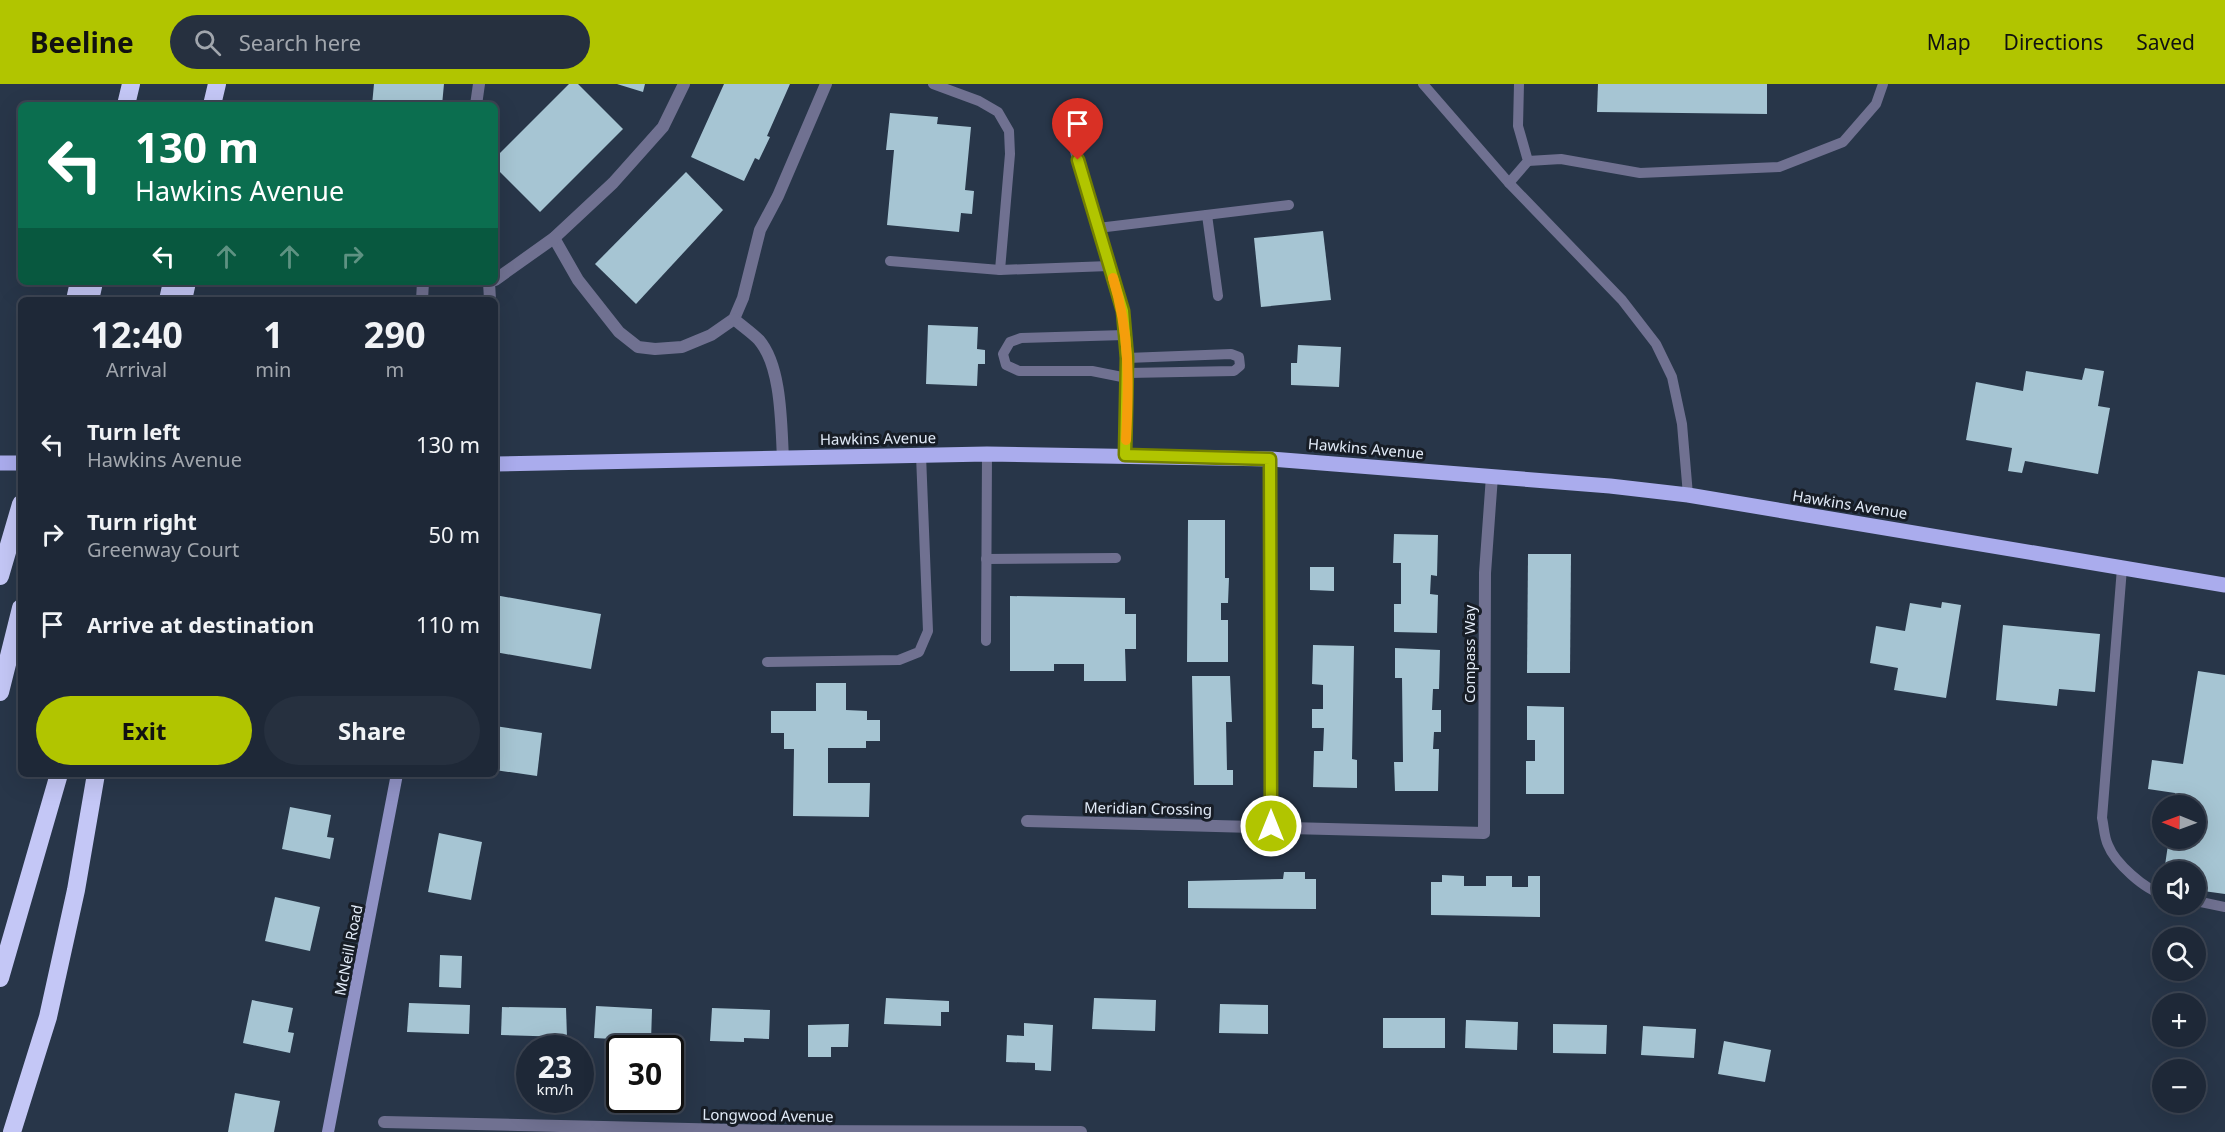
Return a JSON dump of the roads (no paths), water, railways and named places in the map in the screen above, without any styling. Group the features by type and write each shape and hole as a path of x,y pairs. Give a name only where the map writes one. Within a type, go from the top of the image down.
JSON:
{"highway":[{"path":"128,102 132,84"},
{"path":"213,102 217,84"},
{"path":"0,576 18,514"},
{"path":"0,692 18,620"},
{"path":"0,978 58,777"},
{"path":"12,1132 48,1017 76,890 95,777"}],"main road":[{"name":"Hawkins Avenue","path":"498,464 987,454 1270,459 1610,486 1688,495 2225,585"},
{"path":"0,463 18,463"}],"street":[{"path":"477,102 479,84"},
{"path":"498,277 554,238 614,183 663,127 684,84"},
{"path":"554,238 578,280 620,332 638,346 655,349 682,347 711,334 734,319 743,298 760,230 778,196 826,84"},
{"path":"1065,114 1123,311 1127,358 1125,455"},
{"path":"734,319 760,341 771,363 780,405 783,458"},
{"path":"1270,459 1271,826"},
{"name":"Compass Way","path":"1484,833 1485,573 1492,476"},
{"name":"McNeill Road","path":"328,1132 396,777"},
{"name":"Meridian Crossing","path":"1027,821 1484,833"},
{"name":"Longwood Avenue","path":"384,1122 578,1130 1081,1132"}],"lane":[{"path":"933,84 979,101 998,112 1009,131 1010,154 1000,270"},
{"path":"1423,84 1509,183 1622,300 1656,344 1674,386 1682,424 1688,495"},
{"path":"1519,84 1518,126 1528,161"},
{"path":"1509,183 1528,161 1561,159 1640,172 1779,168 1842,142 1876,104 1883,84"},
{"path":"1098,228 1289,205"},
{"path":"1207,215 1218,296"},
{"path":"890,261 1000,270 1109,266"},
{"path":"1125,335 1021,338 1010,342 1003,354 1005,365 1019,371 1092,370 1127,376 1234,371 1240,366 1239,357 1231,354 1127,358"},
{"path":"986,641 987,454"},
{"path":"767,662 899,660 919,652 928,631 921,455"},
{"path":"986,559 1116,558"},
{"path":"2122,568 2102,818 2108,846 2123,868 2152,889"},
{"path":"2206,903 2225,907"}]}
